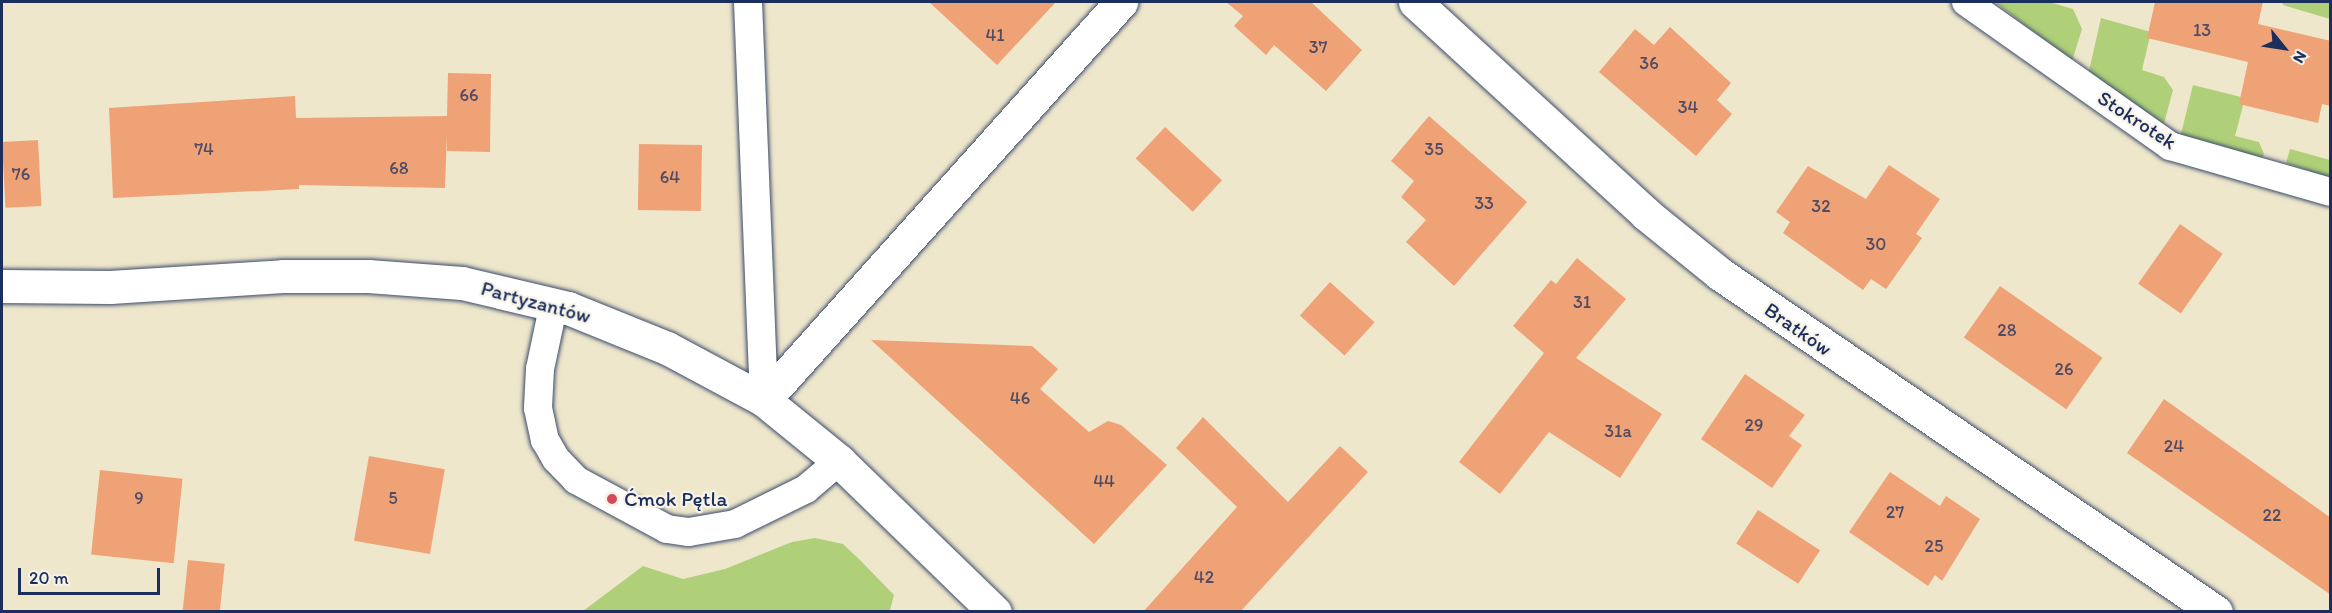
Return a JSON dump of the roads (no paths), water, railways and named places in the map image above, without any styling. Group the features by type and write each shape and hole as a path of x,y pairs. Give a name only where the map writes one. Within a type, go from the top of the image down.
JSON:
{"street":[{"path":"764,400 1121,2"},
{"name":"Bratków","path":"1415,2 1646,214 1720,274 2216,612"},
{"name":"Partyzantów","path":"2,286 110,287 283,276 368,276 462,283 554,303 667,348 764,400 838,461 977,606"}],"lane":[{"path":"748,2 764,400"},
{"name":"Stokrotek","path":"1966,2 2170,146 2331,192"},
{"path":"554,303 540,369 538,408 546,440 556,459 576,480 667,529 689,532 716,530 745,519 806,489 838,461"}],"place":[{"name":"Ćmok Pętla","path":"612,499"}]}
